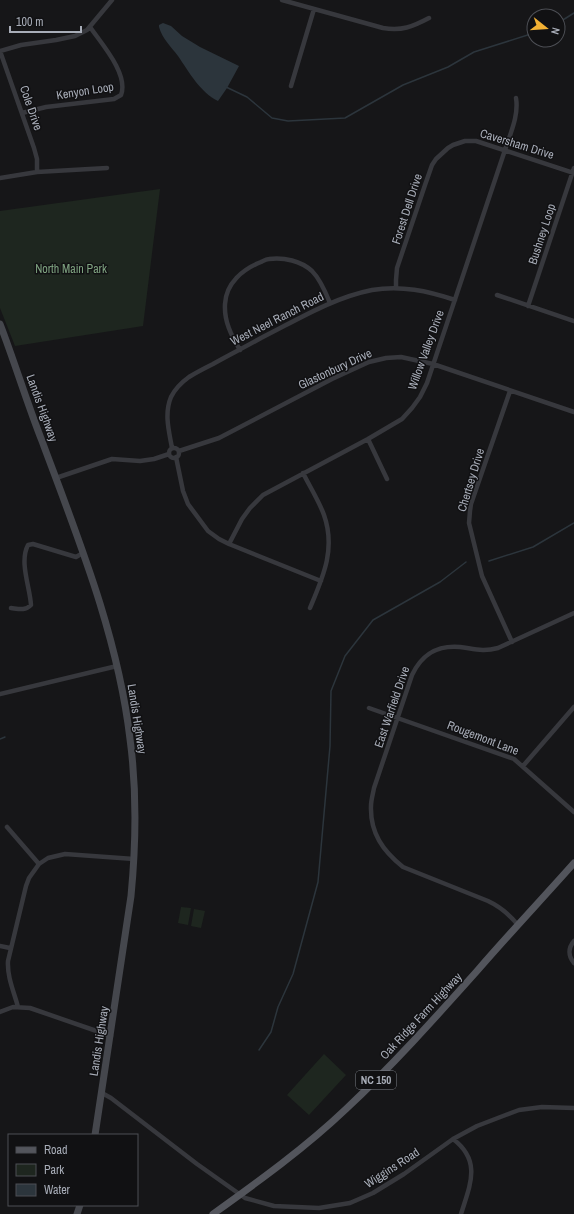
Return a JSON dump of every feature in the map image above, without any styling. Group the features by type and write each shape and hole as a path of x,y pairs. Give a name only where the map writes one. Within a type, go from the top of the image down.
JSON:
{"main road":[{"name":"Landis Highway","path":"0,324 83,553 104,616 125,702 132,755 135,817 131,896 95,1134"},
{"name":"Oak Ridge Farm Highway","path":"213,1214 296,1153 361,1095 434,1020 574,863"}],"street":[{"path":"0,51 21,45 74,36 87,30 112,0"},
{"path":"282,0 394,30 414,26 429,18"},
{"path":"291,86 314,9"},
{"name":"Kenyon Loop","path":"22,113 46,106 114,99 121,95 121,80 117,65 90,27"},
{"name":"Cole Drive","path":"0,51 34,148 37,159 37,172"},
{"name":"Willow Valley Drive","path":"230,544 242,519 250,508 263,495 368,439 402,419 420,397 427,383 517,113 516,98"},
{"name":"Caversham Drive","path":"453,145 466,141 476,141 574,172"},
{"name":"Forest Dell Drive","path":"396,288 397,268 432,165 441,153 453,145"},
{"path":"0,178 37,172 107,168"},
{"name":"Bushney Loop","path":"528,306 574,172"},
{"path":"240,350 229,330 226,318 225,302 230,288 239,274 251,266 268,259 286,259 299,262 315,274 326,292 330,303"},
{"name":"West Neel Ranch Road","path":"172,448 168,424 168,410 172,396 180,384 240,350 330,303 347,296 372,290 396,288 413,289 455,300"},
{"path":"497,295 574,321"},
{"name":"Glastonbury Drive","path":"179,451 219,438 332,379 369,362 386,358 401,357 433,364 574,412"},
{"name":"Chertsey Drive","path":"510,391 471,504 469,523 482,576 512,642"},
{"path":"368,439 387,480"},
{"path":"56,478 112,459 154,459 169,454 172,448 176,448 179,451 179,455 176,457 183,491 188,504 208,531 219,539 230,544 321,581"},
{"path":"169,454 173,458 176,457"},
{"path":"303,474 321,508 328,529 329,542 329,554 321,581 310,608"},
{"path":"11,608 21,610 28,608 31,604 26,571 25,550 28,545 33,544 76,557 83,553"},
{"name":"East Warfield Drive","path":"518,925 498,906 403,867 391,857 375,833 371,806 374,788 412,675 418,664 427,655 437,649 451,647 463,647 488,651 512,642 574,613"},
{"path":"0,694 117,666"},
{"path":"523,766 574,707"},
{"name":"Rougemont Lane","path":"369,708 514,759 574,812"},
{"path":"7,827 39,864"},
{"path":"18,1007 7,969 10,948 26,886 29,878 39,864 48,858 65,854 134,859"},
{"path":"574,941 570,947 569,953 574,963"},
{"path":"0,946 10,948"},
{"path":"0,1012 13,1007 30,1008 111,1036"},
{"name":"Wiggins Road","path":"102,1093 112,1098 245,1198 274,1206 319,1208 350,1203 374,1194 453,1139 477,1126 519,1110 563,1106 574,1108"},
{"path":"453,1139 460,1144 468,1155 471,1166 470,1182 461,1214"},
{"path":"319,1208 320,1214"}],"green space":[{"name":"North Main Park","path":"160,189 143,326 15,346 0,308 0,211"},
{"path":"181,907 191,908 188,925 178,923"},
{"path":"194,909 205,911 201,928 191,926"},
{"path":"324,1054 346,1075 309,1115 287,1095"}],"water":[{"path":"163,23 171,26 182,36 200,47 239,66 218,101 200,87 162,35 159,25"}],"waterway":[{"path":"566,18 574,13"},
{"path":"226,87 247,97 272,118 288,121 345,118 403,85 448,67 474,52 526,36"},
{"path":"489,561 533,547 574,523"},
{"path":"259,1050 271,1032 278,1007 293,974 318,882 330,746 331,691 345,656 373,620 440,582 466,562"},
{"path":"0,739 5,737"}]}
